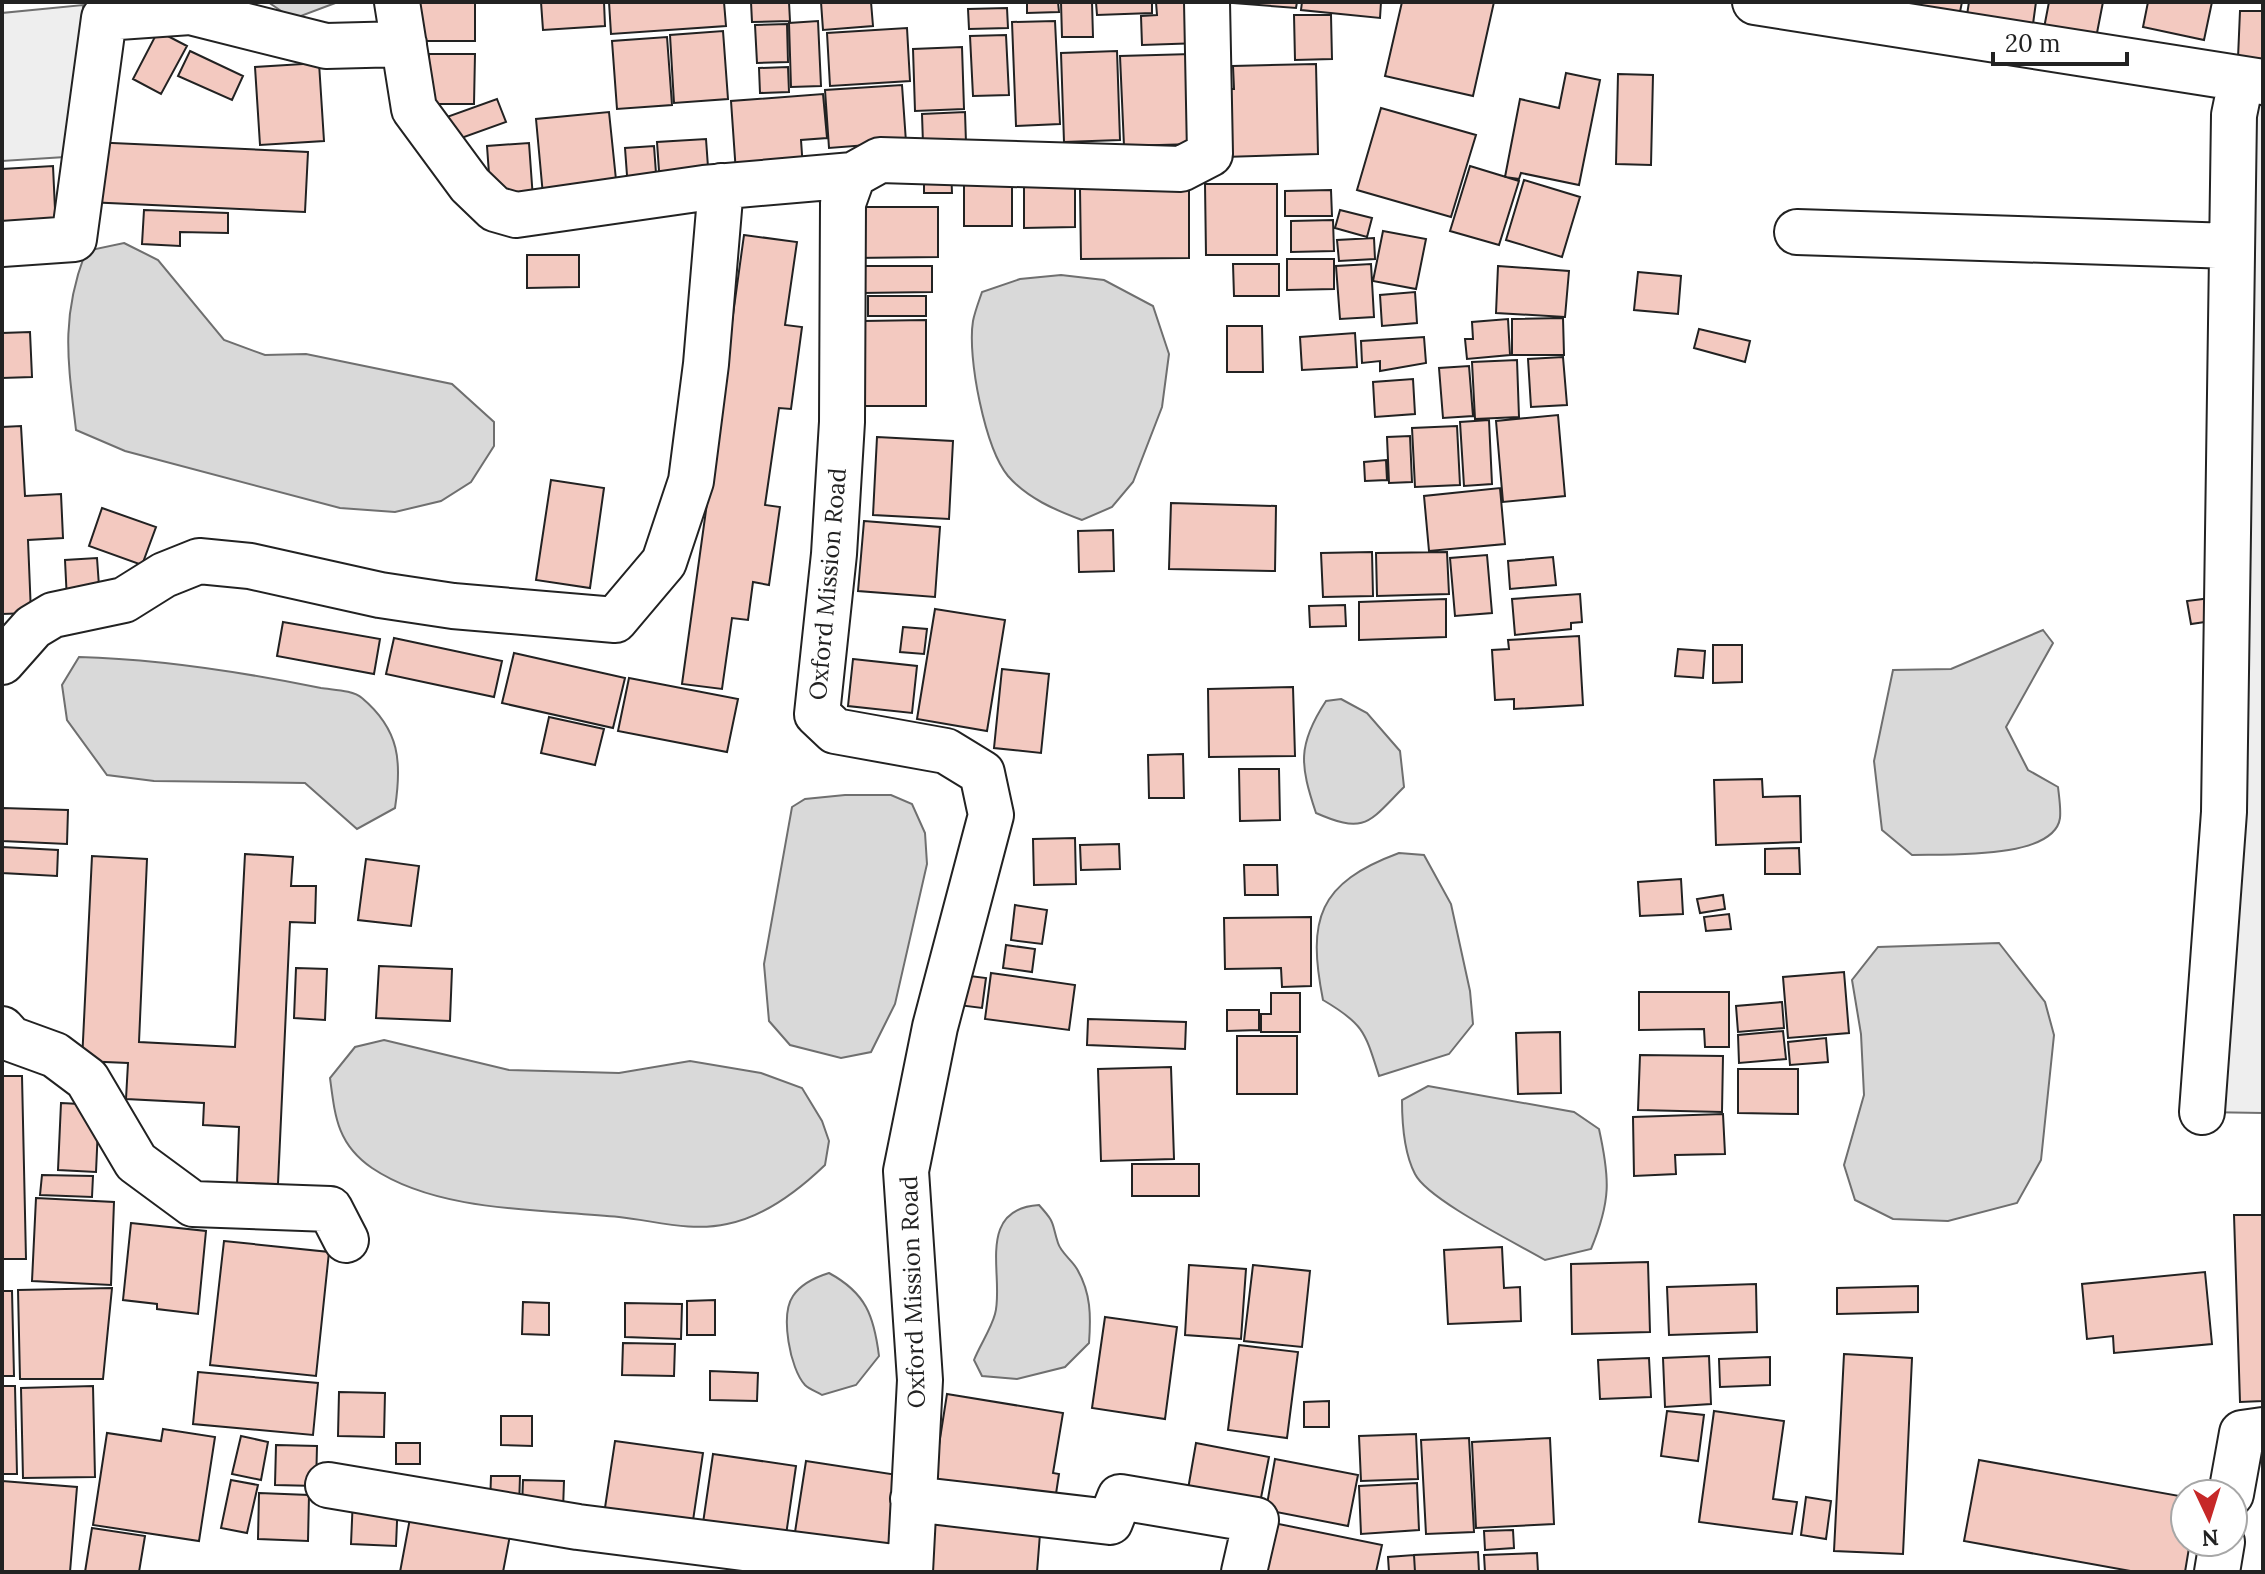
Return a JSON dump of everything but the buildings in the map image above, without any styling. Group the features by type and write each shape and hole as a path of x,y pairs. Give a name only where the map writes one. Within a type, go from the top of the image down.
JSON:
{"street":[{"path":"397,2 414,109 470,185 495,209 516,215 721,186 853,175 880,160 1181,169 1210,154 1207,2"},
{"path":"1755,2 2252,81 2234,115 2224,812 2202,1112"},
{"path":"2,244 74,239 104,18 189,7 326,46 404,44"},
{"name":"Oxford Mission Road","path":"853,175 843,203 842,422 834,554 817,714 835,731 946,751 982,773 991,815 935,1027 906,1171 920,1380 910,1570"},
{"path":"2,662 33,627 53,615 124,600 164,575 199,561 250,566 380,595 453,606 615,620 664,562 691,481 706,364 721,186"},
{"path":"1797,232 2232,246"},
{"path":"2,1029 11,1039 55,1055 87,1079 136,1162 193,1204 330,1209 346,1240"},
{"path":"2234,1478 2242,1433 2263,1430"},
{"path":"328,1485 794,1563 910,1570"},
{"path":"913,1499 1110,1522 1120,1497 1256,1520 1244,1572"}],"shaded area":[{"path":"268,2 338,2 293,19"},
{"path":"83,5 81,156 2,161 2,13"},
{"path":"2241,81 2263,82 2263,1113 2202,1112"},
{"path":"124,243 158,260 224,340 265,355 306,354 452,384 494,422 494,446 471,482 441,501 395,512 340,508 125,451 76,430 68,340 72,298 86,251"},
{"path":"1061,275 1104,280 1153,306 1169,354 1162,407 1133,482 1112,507 1082,520 1033,497 1008,476 985,424 973,356 973,321 982,292 1020,279"},
{"path":"2043,630 2053,643 2006,727 2028,770 2058,787 2060,818 2053,832 2020,848 1996,852 1912,855 1882,830 1874,761 1893,670 1951,669"},
{"path":"79,657 201,667 358,695 375,710 391,735 398,761 395,808 357,829 305,783 154,781 107,775 67,720 62,685"},
{"path":"1341,699 1367,713 1400,751 1404,787 1383,809 1357,824 1316,813 1304,768 1306,743 1317,716 1326,701"},
{"path":"891,795 912,804 925,833 927,864 895,1004 871,1052 841,1058 790,1045 769,1021 764,964 792,807 805,799"},
{"path":"1399,853 1424,855 1451,904 1470,991 1473,1024 1449,1054 1379,1076 1361,1030 1323,1000 1317,947 1325,907 1335,891 1351,877"},
{"path":"1999,943 2045,1002 2054,1035 2041,1160 2017,1203 1948,1221 1893,1219 1855,1200 1844,1165 1864,1095 1861,1034 1852,980 1878,947"},
{"path":"384,1040 509,1070 619,1073 690,1061 761,1073 802,1088 822,1121 829,1141 825,1165 804,1184 767,1209 714,1226 525,1210 428,1194 399,1183 360,1159 345,1139 336,1117 330,1078 355,1047"},
{"path":"1428,1086 1574,1112 1599,1129 1607,1190 1591,1249 1545,1260 1495,1233 1423,1185 1408,1157 1402,1100"},
{"path":"1039,1205 1051,1220 1059,1247 1077,1269 1085,1287 1090,1314 1089,1343 1065,1367 1017,1379 982,1376 974,1360 995,1314 999,1232 1006,1219 1019,1209"},
{"path":"829,1273 852,1289 866,1307 879,1356 856,1385 822,1395 805,1385 795,1367 788,1342 787,1316 796,1292"}]}
